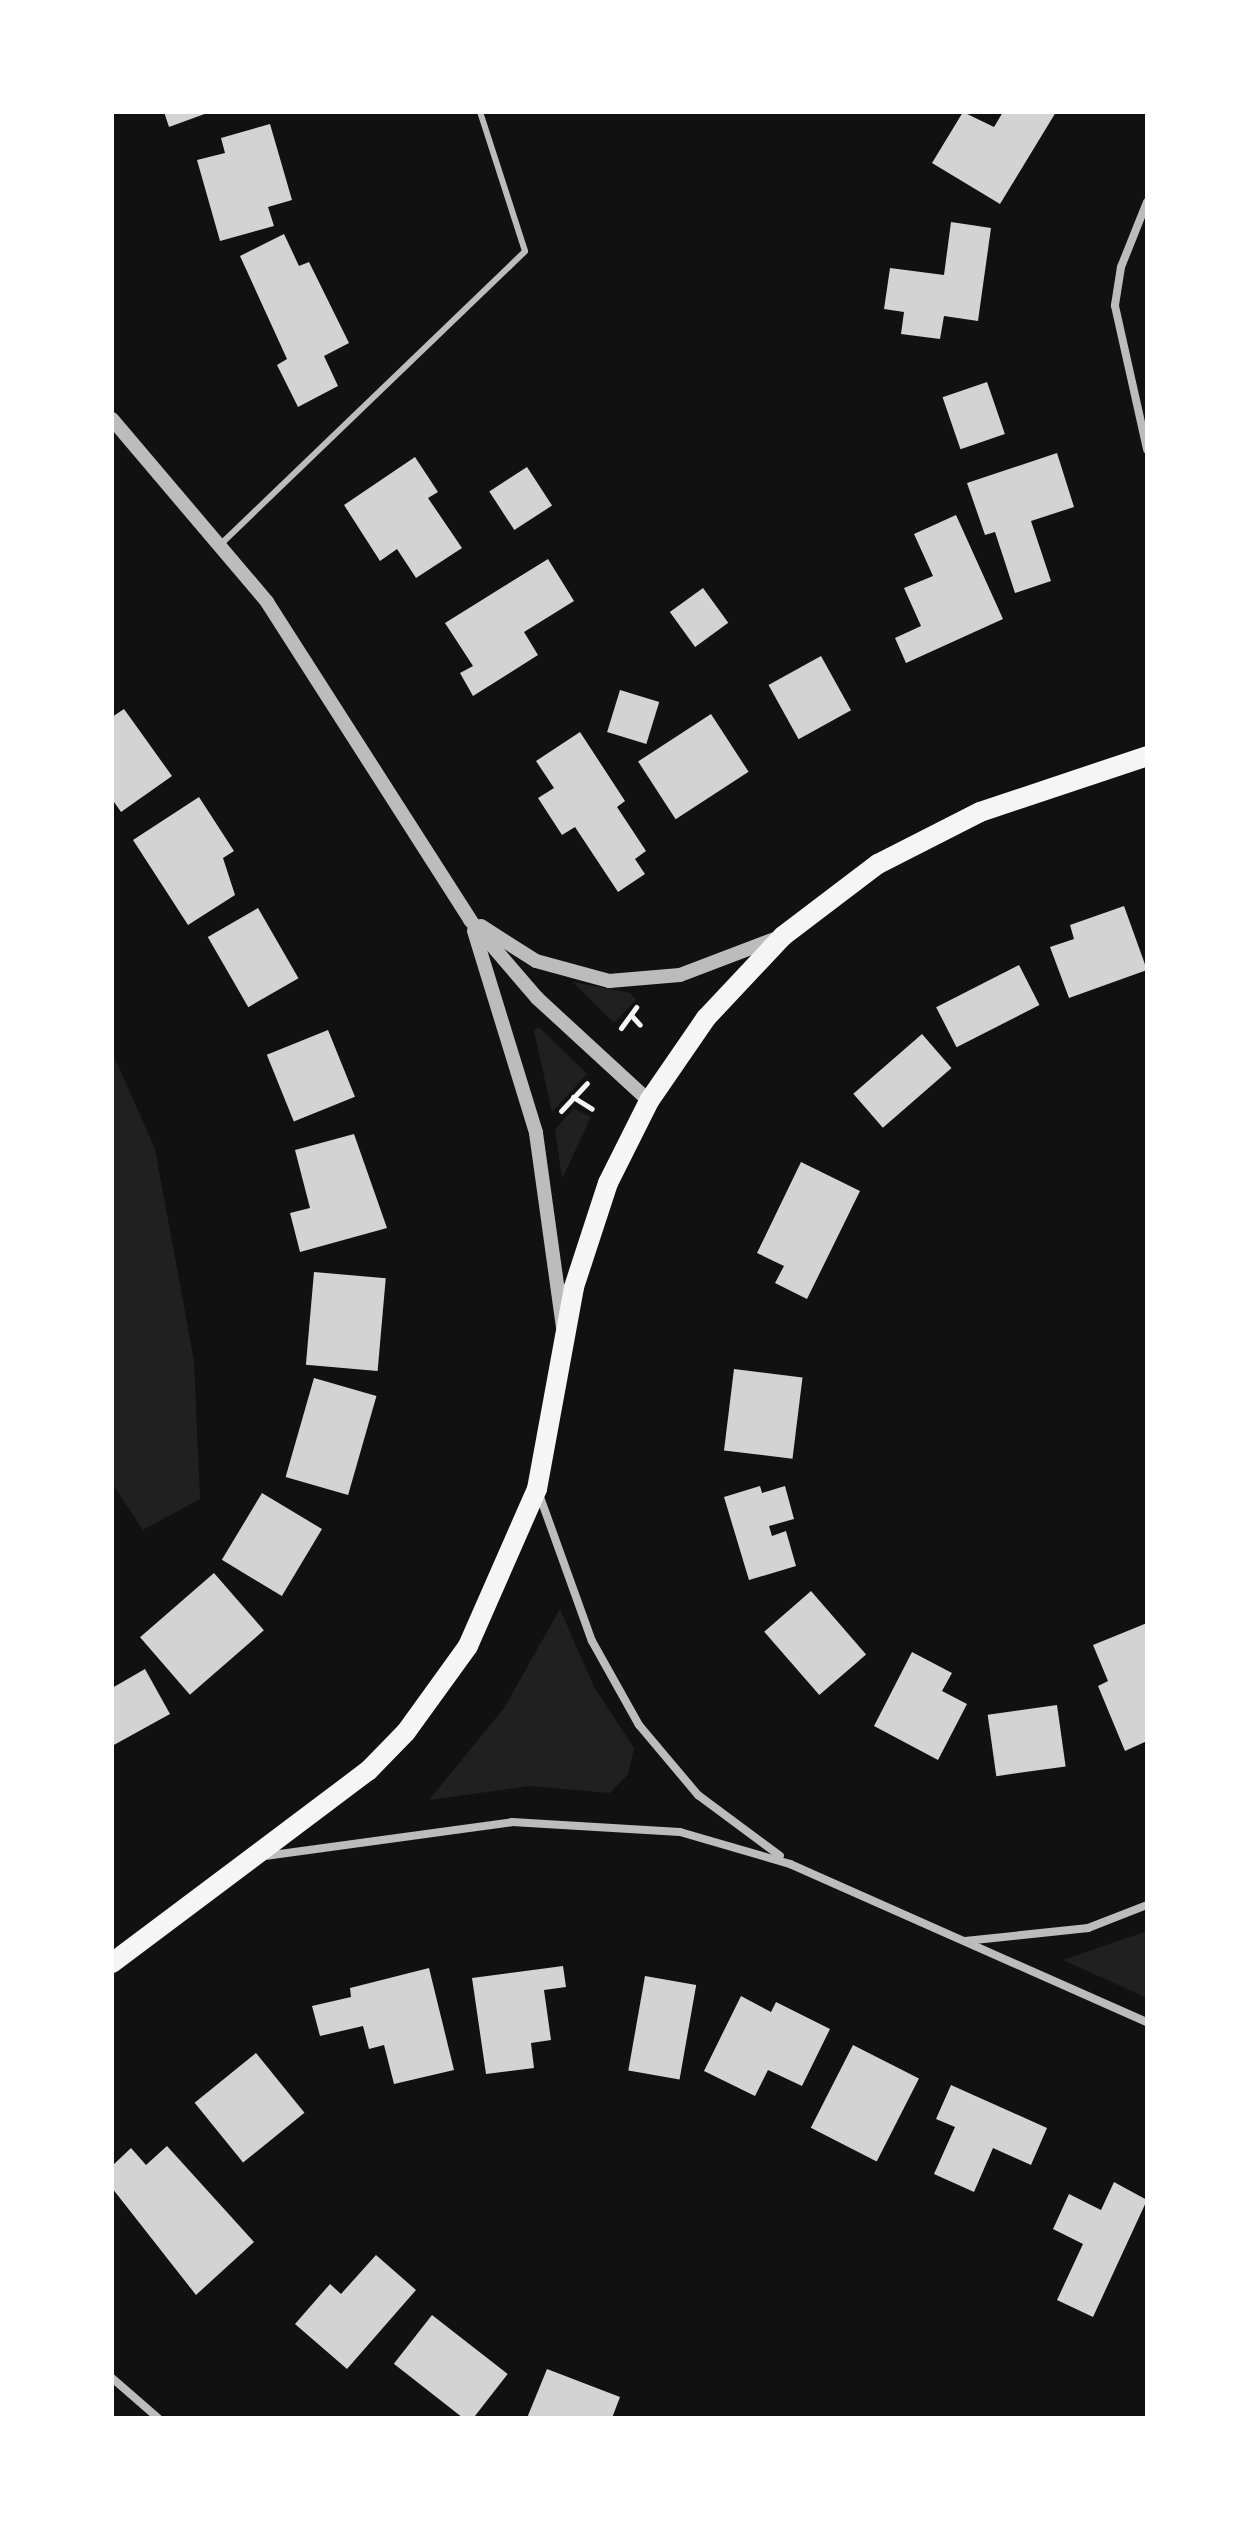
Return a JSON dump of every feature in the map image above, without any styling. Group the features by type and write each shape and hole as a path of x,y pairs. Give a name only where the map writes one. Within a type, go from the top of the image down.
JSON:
{"main road":[{"path":"112,1963 262,1856 368,1771 438,1691 496,1594 537,1489 564,1340 590,1232 649,1101 706,1018 783,936 930,836 1037,790 1147,756"}],"street":[{"path":"1147,202 1121,267 1115,306 1147,449"},
{"path":"112,419 223,542 470,920 537,998 649,1101"},
{"path":"470,920 536,961 609,981 680,975 783,936"},
{"path":"470,920 536,1133 564,1340"},
{"path":"537,1489 592,1641 639,1725 698,1795 790,1864"},
{"path":"262,1856 454,1826 570,1821 680,1832 790,1864 1147,2022"},
{"path":"964,1941 1088,1928 1147,1905"},
{"path":"112,2378 158,2418"}],"lane":[{"path":"223,542 525,251 480,112"}],"path":[{"path":"631,1015 640,1025"},
{"path":"555,1117 589,1081"},
{"path":"573,1097 592,1109"}],"shaded area":[{"path":"573,982 630,993 636,1000 614,1023"},
{"path":"539,1027 587,1074 552,1112 534,1031"},
{"path":"112,1052 155,1149 194,1361 200,1499 143,1530 112,1483"},
{"path":"574,1109 591,1117 562,1179 555,1129"},
{"path":"560,1609 594,1687 634,1748 628,1774 610,1793 529,1786 429,1800 504,1708"},
{"path":"1147,1931 1147,1998 1063,1960"}],"building":[{"path":"164,112 210,112 169,127"},
{"path":"963,112 994,127 1003,112 1056,112 1000,204 932,163"},
{"path":"270,124 292,200 268,207 274,226 220,241 197,160 225,153 221,138"},
{"path":"951,222 991,228 978,321 944,316 940,339 901,334 904,312 884,309 890,268 944,275"},
{"path":"284,234 299,266 309,262 349,343 324,356 338,386 298,407 277,365 287,359 240,256"},
{"path":"987,382 1005,434 960,449 943,397"},
{"path":"1057,453 1074,507 1031,521 1051,581 1015,593 995,532 985,535 967,483"},
{"path":"415,457 438,492 428,498 462,548 416,578 397,549 380,561 344,505"},
{"path":"527,467 552,506 514,530 489,492"},
{"path":"956,515 1003,619 906,663 895,638 921,626 904,588 933,576 914,534"},
{"path":"548,559 574,601 524,632 538,655 473,696 460,673 473,666 445,623"},
{"path":"703,588 728,623 695,647 670,612"},
{"path":"821,656 851,710 799,739 769,685"},
{"path":"620,690 659,702 646,744 607,732"},
{"path":"124,709 172,776 121,812 112,799 112,717"},
{"path":"711,714 749,772 676,819 638,761"},
{"path":"580,732 625,801 617,807 646,851 635,859 645,874 618,892 575,827 562,835 538,798 554,788 536,761"},
{"path":"199,797 234,851 223,858 235,895 188,925 133,840"},
{"path":"1124,906 1147,970 1069,998 1050,947 1074,939 1070,925"},
{"path":"258,908 298,978 248,1007 208,937"},
{"path":"1019,965 1039,1005 957,1047 936,1007"},
{"path":"328,1030 355,1097 294,1121 267,1055"},
{"path":"922,1034 952,1068 883,1128 853,1094"},
{"path":"354,1134 387,1228 300,1252 290,1213 310,1208 295,1150"},
{"path":"801,1162 860,1191 807,1299 775,1283 784,1266 757,1253"},
{"path":"314,1272 386,1278 378,1371 306,1365"},
{"path":"734,1369 802,1377 792,1459 724,1450"},
{"path":"314,1378 376,1396 348,1495 286,1477"},
{"path":"760,1486 762,1493 785,1486 794,1519 769,1526 772,1536 786,1531 796,1566 749,1580 724,1497"},
{"path":"262,1493 322,1529 282,1596 222,1560"},
{"path":"214,1573 264,1630 190,1695 140,1637"},
{"path":"811,1591 866,1654 819,1695 764,1632"},
{"path":"1147,1623 1147,1741 1125,1751 1098,1686 1108,1681 1093,1645"},
{"path":"912,1652 952,1673 942,1691 967,1704 938,1760 874,1726"},
{"path":"145,1669 170,1714 112,1746 112,1688"},
{"path":"1057,1705 1066,1766 996,1776 988,1715"},
{"path":"563,1966 566,1987 544,1990 551,2040 531,2043 534,2068 486,2074 472,1978"},
{"path":"429,1968 454,2070 394,2084 384,2045 369,2049 363,2026 320,2036 312,2006 351,1997 350,1988"},
{"path":"645,1976 696,1985 680,2080 628,2071"},
{"path":"741,1996 771,2012 776,2002 830,2029 802,2086 768,2070 755,2096 704,2071"},
{"path":"853,2045 919,2079 877,2161 811,2128"},
{"path":"256,2053 304,2113 243,2163 195,2103"},
{"path":"951,2085 1047,2128 1031,2165 993,2148 974,2192 934,2174 955,2127 936,2119"},
{"path":"167,2146 254,2242 196,2295 112,2188 112,2166 131,2148 146,2165"},
{"path":"1114,2182 1147,2200 1093,2317 1057,2300 1083,2244 1053,2229 1069,2194 1101,2210"},
{"path":"376,2255 416,2290 347,2369 295,2324 330,2284 341,2294"},
{"path":"432,2315 508,2374 473,2418 463,2418 394,2364"},
{"path":"547,2369 620,2397 612,2418 527,2418"}]}
